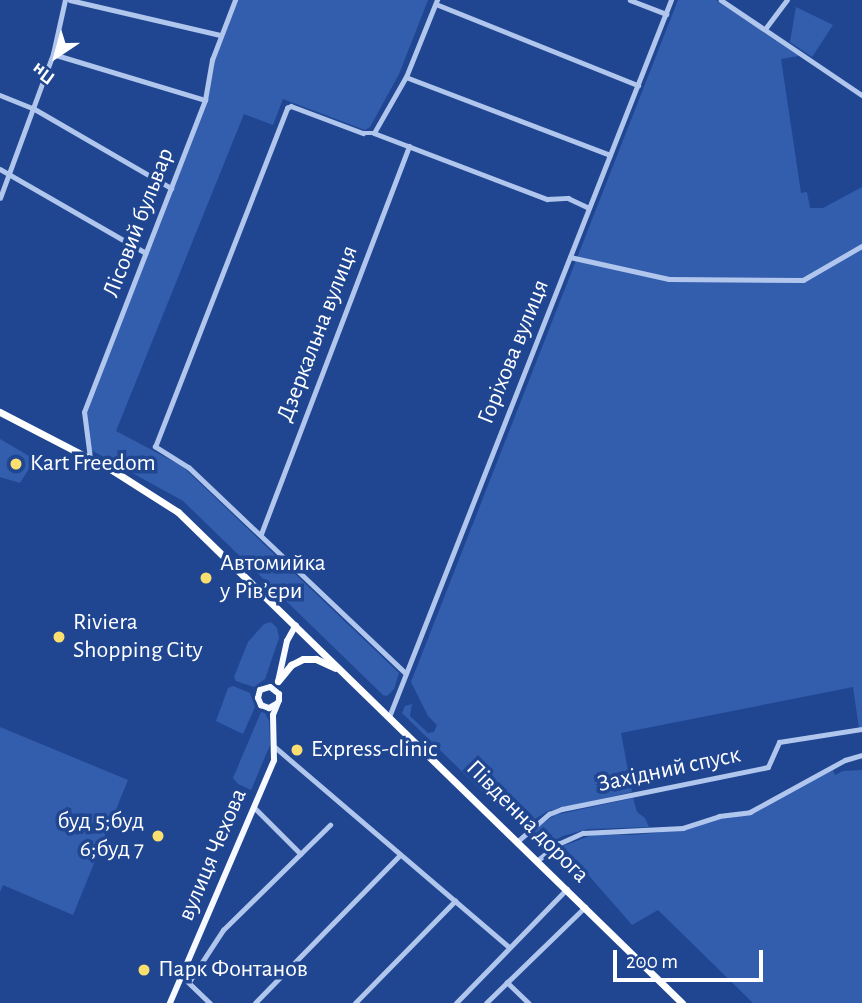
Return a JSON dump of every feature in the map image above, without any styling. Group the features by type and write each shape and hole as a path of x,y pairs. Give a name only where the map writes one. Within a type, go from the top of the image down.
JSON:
{"highway":[{"name":"Південна дорога","path":"0,412 90,458 178,512 682,1003"},
{"path":"278,681 291,665 303,659 316,659 342,672"}],"main road":[{"path":"279,666 279,694 276,704 264,707 258,698 279,666 296,625"},
{"path":"265,687 272,687 279,694"},
{"name":"вулиця Чехова","path":"170,1003 274,760 272,719 276,704"},
{"name":"вулиця Чехова","path":"264,707 272,719"}],"street":[{"path":"0,198 54,54 65,0"},
{"path":"71,0 221,35"},
{"name":"Лісовий бульвар","path":"90,458 84,412 205,100 212,60 235,0"},
{"path":"630,0 666,14"},
{"name":"Горіхова вулиця","path":"389,717 671,0"},
{"path":"721,0 862,95"},
{"path":"765,29 787,0"},
{"path":"374,132 406,77 437,2 638,85"},
{"path":"54,54 205,100"},
{"path":"406,77 610,155"},
{"path":"0,95 33,108 171,188"},
{"path":"406,674 189,468 155,447 289,106 363,133 374,132 547,199 568,198 589,208"},
{"name":"Дзеркальна вулиця","path":"261,534 409,146"},
{"path":"0,169 146,253"},
{"path":"570,257 668,279 803,280 862,246"},
{"name":"Західний спуск","path":"518,841 549,814 562,809 768,767 779,742 862,729"},
{"path":"275,747 509,947"},
{"path":"538,860 558,844 583,833 684,828 719,816 750,812 845,760 862,755"},
{"path":"254,807 301,854"},
{"path":"189,982 223,930 330,825"},
{"path":"255,1003 400,855"},
{"path":"456,1003 568,890"},
{"path":"355,1003 455,901"},
{"path":"486,1003 585,908"},
{"path":"182,975 210,1003"},
{"path":"507,982 529,1003"}],"shaded area":[{"path":"238,0 428,0 399,74 370,127 365,130 283,99 273,125 244,114 116,431 182,466 399,673 394,689 387,696 183,501 91,450 85,415 207,100 214,63"},
{"path":"678,0 716,0 799,56 781,59 801,193 807,192 810,208 823,208 862,187 862,727 859,728 853,687 621,733 632,792 548,811 520,828 402,713 405,706 412,704 410,716 428,733 434,732 437,725 428,716 411,682"},
{"path":"796,7 833,25 812,57 790,42"},
{"name":"Kart Freedom","path":"0,439 31,457 30,467 20,483 0,477"},
{"path":"271,622 277,628 279,638 265,679 254,687 236,681 234,677 248,642 264,624"},
{"path":"233,686 250,693 255,707 243,734 216,721 228,688"},
{"path":"261,712 265,713 269,721 270,745 251,790 238,784 233,778"},
{"path":"0,727 128,780 73,915 3,885 0,892"},
{"path":"832,768 835,775 843,771 862,770 862,1003 753,1003 658,910 632,925 563,846 595,834 633,835 683,830 715,818 748,813"},
{"path":"633,798 637,812 645,818 649,827 588,829 563,836 541,847 530,841 537,827 555,815"}],"place":[{"name":"Kart Freedom","path":"16,464"},
{"name":"Автомийка у Рівʼєри","path":"206,578"},
{"name":"Riviera Shopping City","path":"59,637"},
{"name":"Express-clinic","path":"297,750"},
{"name":"буд 5;буд 6;буд 7","path":"158,836"},
{"name":"Парк Фонтанов","path":"144,970"}]}
